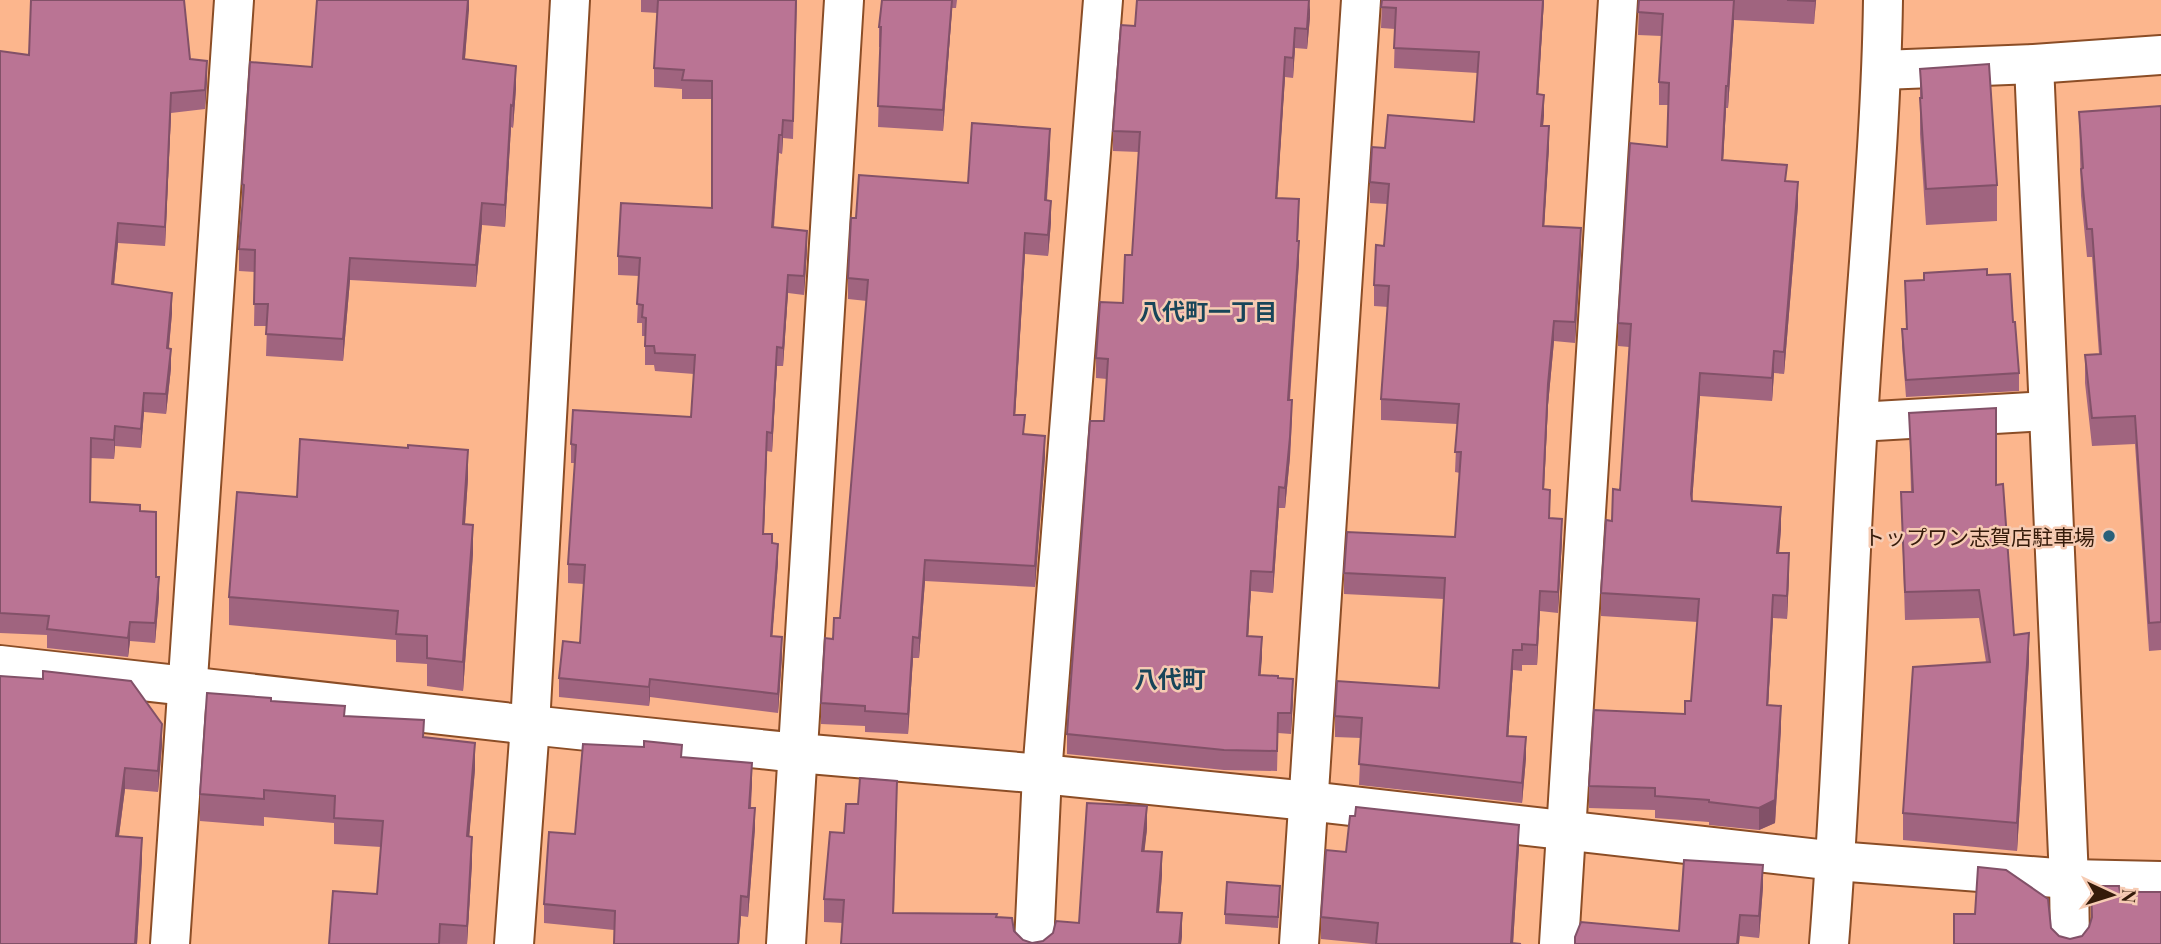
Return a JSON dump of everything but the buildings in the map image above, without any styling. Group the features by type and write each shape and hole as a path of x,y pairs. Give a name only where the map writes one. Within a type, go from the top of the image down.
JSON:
{"street":[{"path":"170,944 234,0"},
{"path":"514,944 530,725 570,0"},
{"path":"786,944 844,0"},
{"path":"1034,944 1042,774 1102,0"},
{"path":"1299,944 1361,0"},
{"path":"1559,944 1618,0"},
{"path":"1829,944 1836,861 1858,422 1882,71 1883,0"},
{"path":"1882,71 2161,55"},
{"path":"2034,64 2070,944"},
{"path":"1858,422 2048,411"},
{"path":"0,665 798,753 1308,801 1836,861 2069,879 2161,881"}],"place":[{"name":"トップワン志賀店駐車場","path":"2109,536"}],"district":[{"name":"八代町一丁目","path":"1208,310"},
{"name":"八代町","path":"1170,678"}]}
